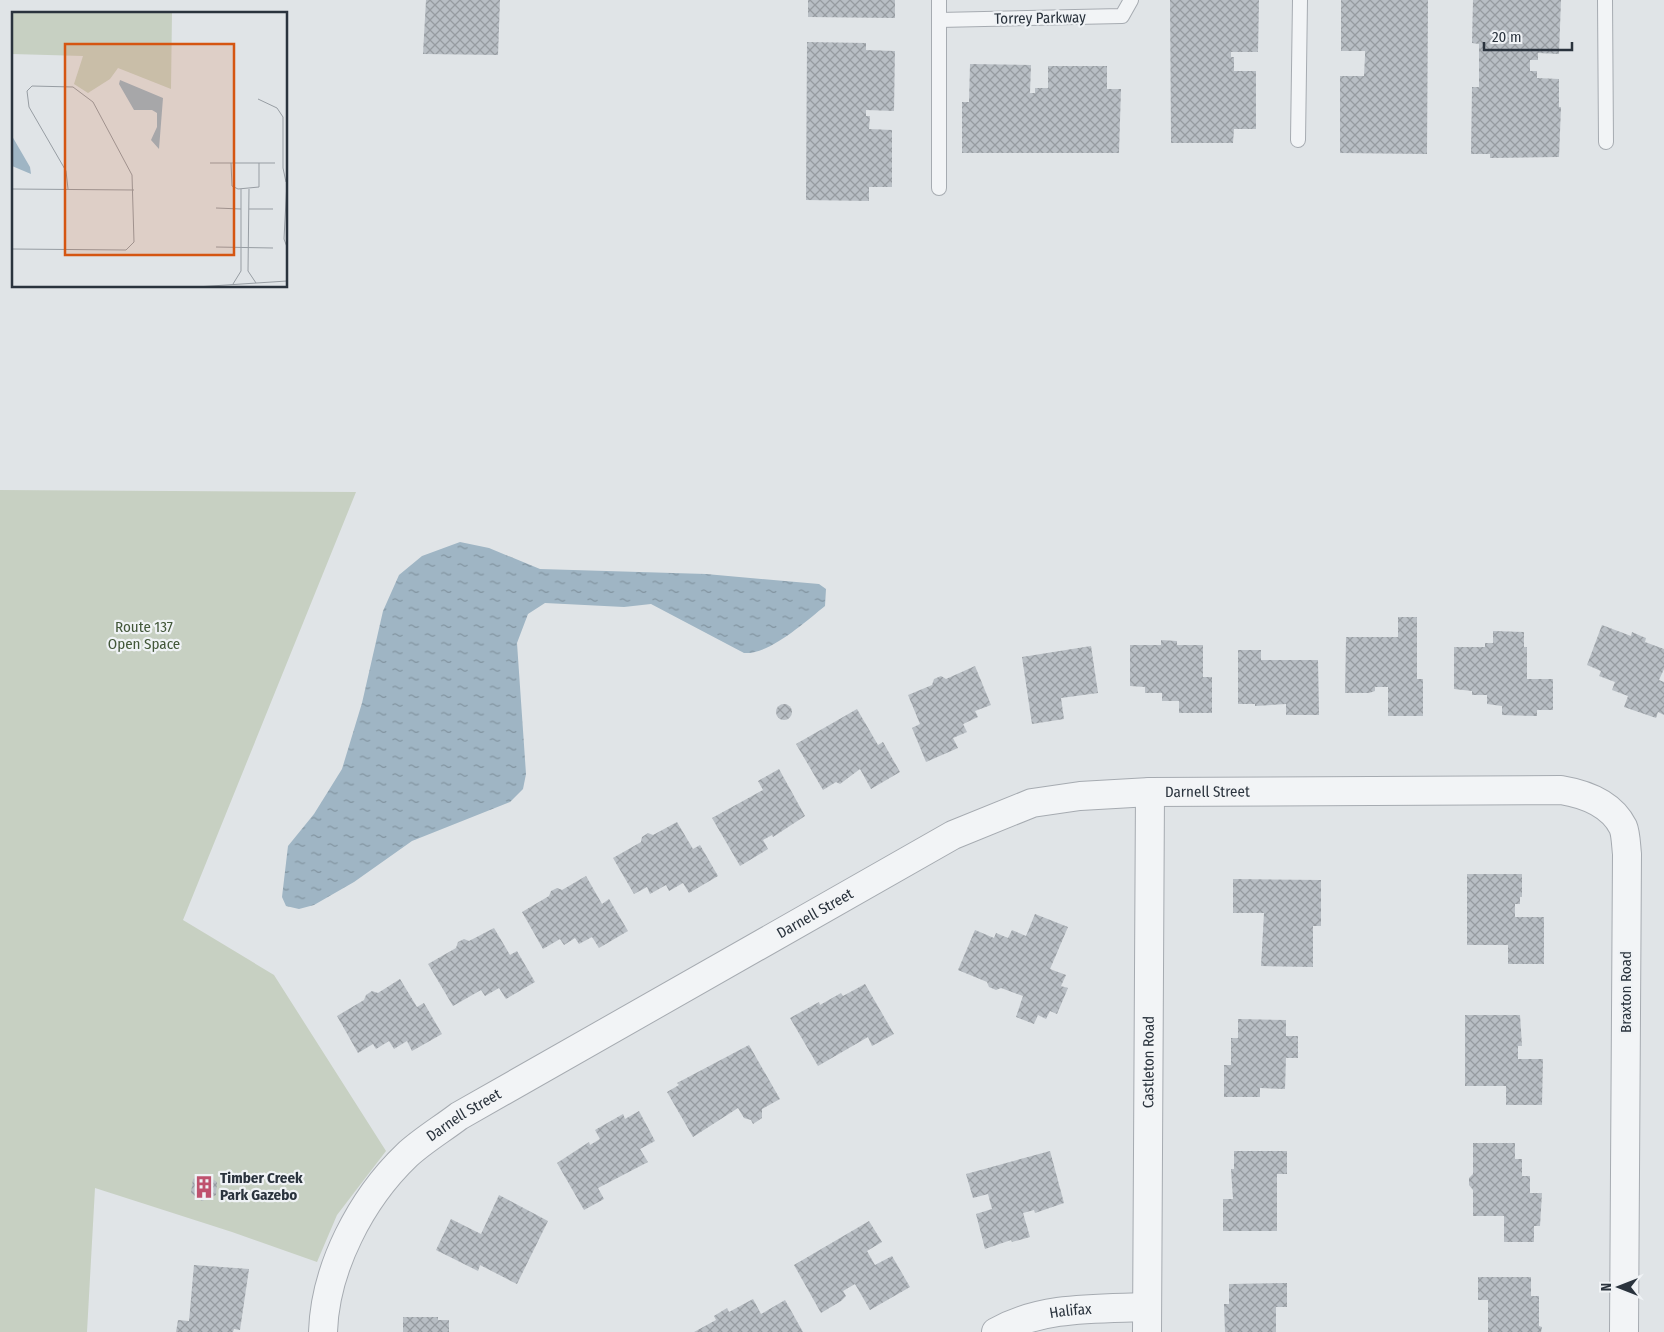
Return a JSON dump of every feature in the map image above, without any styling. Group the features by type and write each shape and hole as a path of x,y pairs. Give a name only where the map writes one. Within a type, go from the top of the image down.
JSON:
{"street":[{"name":"Darnell Street","path":"323,1332 324,1316 335,1273 350,1230 374,1192 407,1155 459,1116 953,835 1032,803 1080,796 1150,792 1462,790"},
{"name":"Braxton Road","path":"1462,790 1561,790 1586,794 1608,808 1623,828 1627,854 1624,1332"},
{"name":"Castleton Road","path":"1147,1320 1150,792"},
{"name":"Halifax","path":"996,1332 1036,1315 1069,1310 1147,1320"}],"lane":[{"path":"939,0 939,188"},
{"name":"Torrey Parkway","path":"939,20 1122,16 1131,0"},
{"path":"1298,140 1300,0"},
{"path":"1605,0 1606,142"}],"green space":[{"name":"Route 137 Open Space","path":"0,490 356,492 183,920 274,975 386,1151 337,1215 317,1262 232,1232 95,1188 87,1332 0,1332"}],"water":[{"path":"460,542 489,548 540,569 706,574 819,584 826,589 825,606 775,643 764,649 744,653 651,604 624,607 545,603 528,614 517,643 526,774 523,789 510,802 412,841 354,882 314,905 299,909 286,906 282,897 288,846 314,814 342,769 362,703 383,611 399,575 422,556"}],"building":[{"path":"426,0 500,0 498,55 423,54"},
{"path":"808,0 895,0 895,18 808,17"},
{"path":"1170,0 1259,0 1258,52 1231,52 1231,57 1234,57 1234,71 1256,71 1256,129 1234,129 1233,143 1171,143"},
{"path":"1341,0 1428,0 1427,154 1340,153 1340,76 1364,76 1365,56 1365,51 1341,51"},
{"path":"1473,0 1561,0 1559,54 1538,53 1538,60 1530,60 1530,71 1537,71 1537,78 1559,79 1559,107 1561,107 1559,157 1490,158 1490,154 1471,154 1472,87 1479,87 1479,44 1472,43"},
{"path":"807,42 866,43 866,50 895,51 894,111 866,110 866,116 870,116 869,129 892,130 892,187 869,187 869,201 806,200"},
{"path":"970,64 1031,65 1030,93 1035,93 1035,88 1048,88 1048,66 1107,66 1107,89 1121,89 1119,153 962,153 962,102 969,102"},
{"path":"1398,617 1417,617 1417,679 1423,679 1423,716 1388,716 1388,687 1375,687 1375,691 1369,693 1345,693 1346,637 1398,637"},
{"path":"1602,625 1631,636 1632,632 1646,638 1645,642 1664,649 1664,669 1659,680 1664,682 1664,715 1658,712 1656,718 1624,707 1628,696 1612,690 1615,682 1599,676 1601,671 1587,665"},
{"path":"1493,631 1524,632 1524,647 1527,647 1527,679 1553,679 1553,710 1537,710 1537,716 1502,715 1502,706 1487,704 1487,695 1472,695 1472,691 1454,689 1454,647 1485,647 1485,643 1493,643"},
{"path":"1161,640 1177,641 1177,645 1203,645 1203,677 1212,677 1212,713 1179,713 1179,701 1162,701 1162,693 1145,693 1145,687 1130,686 1130,645 1161,645"},
{"path":"1091,646 1098,693 1061,698 1064,719 1032,724 1022,657"},
{"path":"1238,650 1261,650 1261,660 1318,660 1319,715 1286,715 1286,704 1255,706 1255,704 1238,704"},
{"path":"975,666 991,705 975,711 978,717 963,724 967,732 953,738 958,748 926,762 912,728 920,724 908,695 932,685 934,679 941,676 946,679"},
{"path":"781,704 787,704 792,709 790,718 781,720 776,715 776,709"},
{"path":"857,709 878,745 883,742 900,772 871,789 860,769 840,784 836,782 823,790 796,744"},
{"path":"779,769 805,816 773,837 772,835 763,840 768,849 740,866 712,818 763,790 758,781"},
{"path":"677,822 693,849 700,845 718,876 689,893 683,883 669,891 666,885 650,894 647,887 634,894 613,858 641,842 642,837 648,833 653,835"},
{"path":"1467,874 1522,874 1522,897 1520,897 1520,904 1515,904 1515,917 1544,917 1544,964 1508,964 1508,945 1467,945"},
{"path":"586,876 602,904 609,899 628,931 599,948 592,937 579,944 575,938 564,945 560,939 543,949 522,912 549,896 551,891 557,888 562,890"},
{"path":"1233,879 1321,880 1321,926 1313,926 1313,967 1261,966 1264,913 1233,913"},
{"path":"1035,914 1068,927 1050,969 1066,975 1061,986 1068,988 1057,1014 1050,1011 1046,1019 1038,1015 1034,1024 1016,1017 1023,996 1001,988 996,990 989,987 987,982 958,970 975,930 994,938 996,933 1008,938 1012,930 1026,936"},
{"path":"494,928 510,955 517,951 535,982 506,999 499,988 485,996 481,990 453,1006 428,964 456,948 458,942 464,939 469,941"},
{"path":"400,979 417,1007 424,1003 442,1034 412,1051 407,1041 394,1049 389,1041 376,1049 373,1044 358,1053 337,1016 364,1000 366,995 372,991 378,993"},
{"path":"865,984 894,1034 872,1046 868,1037 818,1066 790,1018 819,1002 820,1005 841,993 843,996"},
{"path":"1465,1015 1520,1015 1522,1046 1518,1046 1518,1059 1543,1059 1542,1105 1506,1105 1506,1086 1465,1086"},
{"path":"1238,1019 1286,1020 1286,1036 1298,1036 1298,1058 1286,1058 1285,1089 1260,1088 1260,1097 1224,1097 1224,1065 1231,1065 1231,1038 1238,1038"},
{"path":"749,1045 780,1099 762,1109 762,1118 753,1124 751,1120 744,1118 738,1108 693,1137 667,1092 679,1085 677,1083"},
{"path":"639,1111 655,1141 640,1149 648,1162 598,1188 604,1199 584,1210 557,1163 589,1142 590,1145 600,1139 595,1130 623,1114 625,1119"},
{"path":"1473,1143 1515,1143 1515,1159 1522,1159 1522,1176 1530,1176 1530,1193 1542,1193 1540,1226 1534,1226 1534,1242 1504,1242 1504,1216 1473,1216 1473,1190 1469,1185 1469,1178 1473,1174"},
{"path":"1050,1151 1064,1203 1035,1213 1034,1210 1023,1213 1030,1237 1012,1242 1011,1240 985,1249 976,1214 992,1209 988,1194 973,1198 966,1174"},
{"path":"1234,1151 1287,1151 1287,1174 1277,1174 1277,1231 1223,1231 1223,1199 1233,1199 1231,1169 1234,1169"},
{"name":"Timber Creek Park Gazebo","path":"205,1174 217,1182 216,1195 202,1201 191,1193 193,1179"},
{"path":"499,1195 548,1221 517,1284 480,1265 478,1271 436,1250 451,1219 481,1234"},
{"path":"869,1221 882,1242 867,1251 875,1265 892,1256 910,1287 870,1310 855,1284 843,1291 846,1296 841,1301 821,1313 794,1265"},
{"path":"194,1265 249,1269 240,1330 234,1329 233,1332 176,1332 178,1320 189,1321"},
{"path":"1478,1277 1531,1277 1531,1296 1539,1296 1539,1326 1542,1327 1541,1332 1488,1332 1488,1300 1478,1300"},
{"path":"1287,1283 1287,1307 1276,1307 1276,1332 1225,1332 1224,1304 1229,1304 1229,1284"},
{"path":"753,1299 761,1314 785,1300 803,1332 694,1332 716,1320 714,1316 727,1308 729,1312"},
{"path":"403,1317 438,1317 438,1320 449,1320 449,1332 403,1332"}],"place":[{"name":"Timber Creek Park Gazebo","path":"204,1187"}]}
